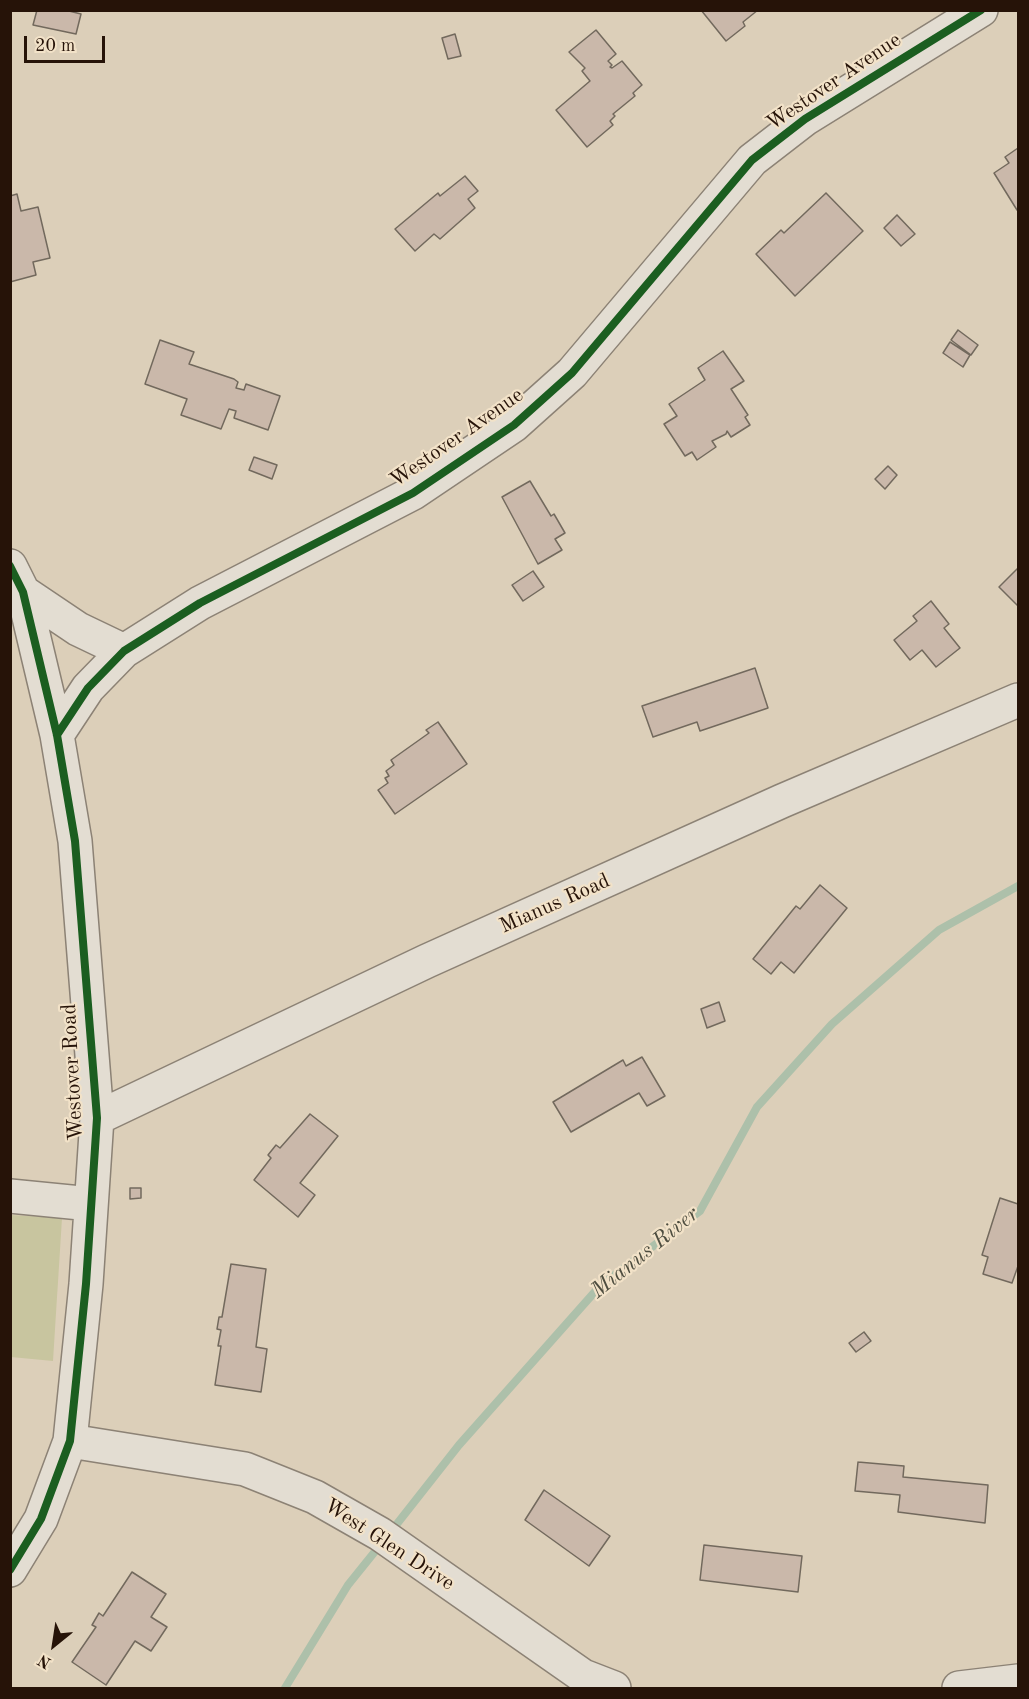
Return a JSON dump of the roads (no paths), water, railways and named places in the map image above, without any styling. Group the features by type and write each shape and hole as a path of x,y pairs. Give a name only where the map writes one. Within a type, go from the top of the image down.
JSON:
{"street":[{"name":"Westover Avenue","path":"57,735 88,688 124,651 200,603 412,494 514,425 572,373 752,160 805,118 981,10"},
{"path":"17,579 78,629 124,651"},
{"name":"Westover Road","path":"10,1570 41,1519 70,1441 97,1118 75,841 57,735 17,579"},
{"name":"Mianus Road","path":"97,1118 427,961 783,801 1018,700"},
{"path":"10,1196 91,1203"},
{"name":"West Glen Drive","path":"70,1441 245,1469 315,1497 354,1517 583,1676 614,1689"},
{"path":"959,1689 1018,1681"}],"waterway":[{"name":"Mianus River","path":"389,1534 459,1445 600,1286 700,1211 757,1107 832,1024 939,930 1018,886"},
{"name":"Mianus River","path":"285,1688 348,1585 381,1544"}]}
